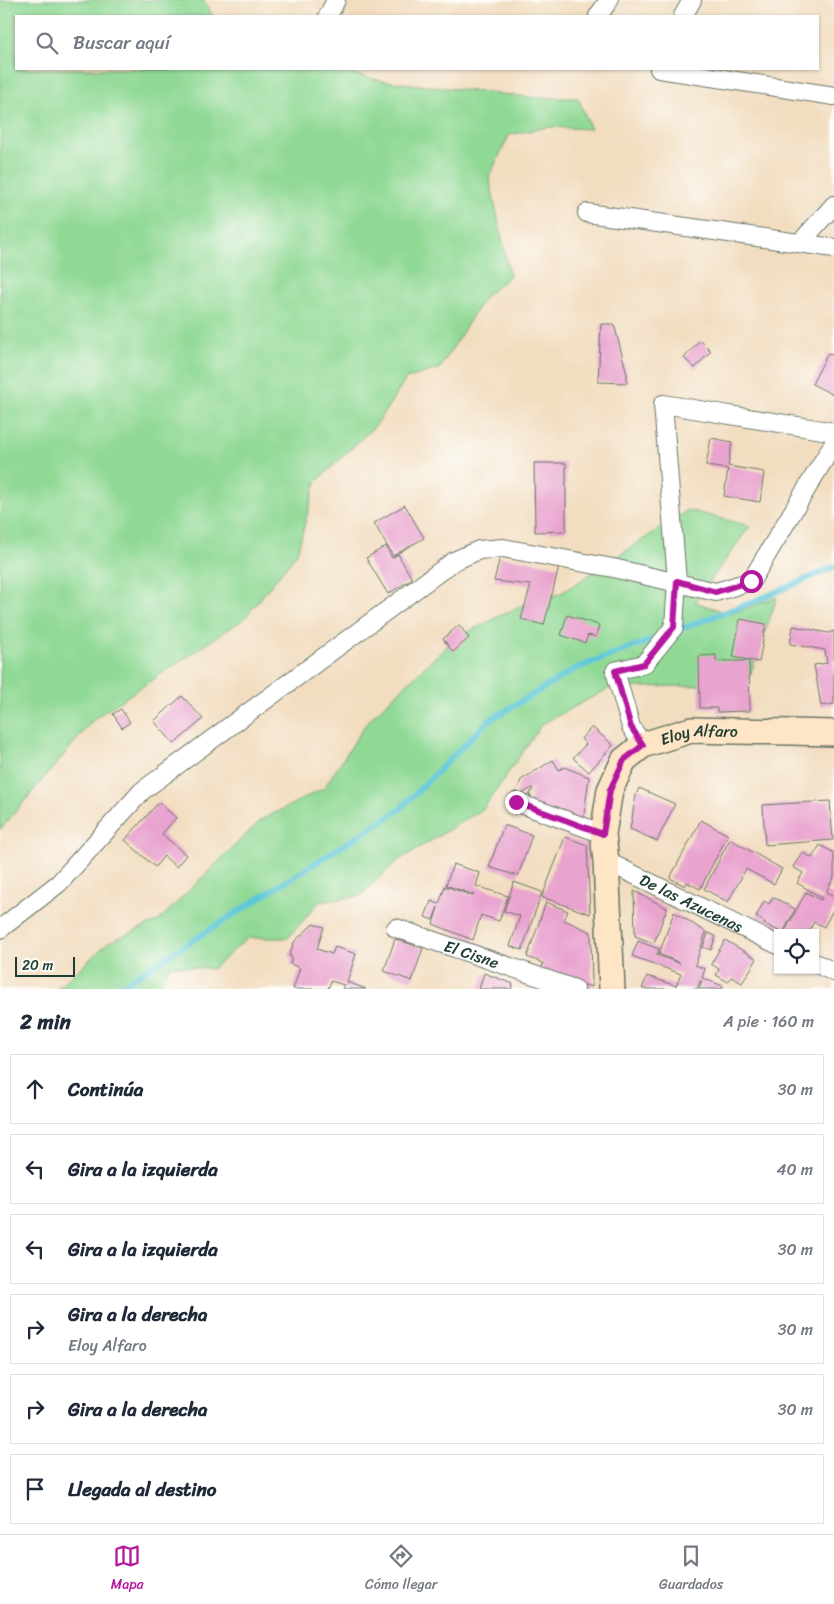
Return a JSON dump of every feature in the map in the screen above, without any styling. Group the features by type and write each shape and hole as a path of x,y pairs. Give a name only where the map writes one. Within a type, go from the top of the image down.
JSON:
{"street":[{"path":"328,15 336,0"},
{"path":"599,15 609,0"},
{"path":"684,15 692,0"},
{"path":"665,70 834,96"},
{"path":"800,243 834,205"},
{"path":"587,213 834,248"},
{"path":"643,745 631,727 615,671 644,664 674,627 677,581 663,404 834,432"},
{"path":"0,929 60,883 142,791 454,561 480,550 503,548 677,581 716,592 751,581 834,443"},
{"name":"Eloy Alfaro","path":"612,989 603,834 610,790 624,760 643,745 691,730 834,733"},
{"path":"516,802 603,834"},
{"name":"De las Azucenas","path":"606,862 774,943"},
{"name":"El Cisne","path":"396,928 575,989"},
{"path":"819,965 834,972"}],"green space":[{"path":"0,0 203,0 212,15 15,15 15,70 336,70 383,81 538,98 578,98 591,129 548,127 509,135 489,177 510,276 485,296 440,368 406,379 376,425 316,482 297,553 244,619 95,718 0,830"},
{"path":"688,510 750,526 695,602 730,614 777,597 747,684 610,688 542,724 483,809 397,861 360,896 319,902 288,938 248,938 212,969 170,965 158,989 57,989 109,942 158,921 261,820 324,788 368,721 454,639 518,607 563,592"}],"building":[{"path":"601,324 614,324 627,374 627,383 598,382"},
{"path":"700,340 711,351 695,368 684,358"},
{"path":"828,353 834,356 834,395 812,384"},
{"path":"711,438 732,442 728,466 764,472 760,502 724,496 728,469 706,466"},
{"path":"534,463 566,463 566,531 535,532"},
{"path":"405,505 424,538 393,556 374,523"},
{"path":"386,546 392,558 398,554 412,579 388,594 366,558"},
{"path":"500,557 559,567 544,625 521,619 531,585 494,581"},
{"path":"567,615 599,625 596,637 588,635 585,643 561,635"},
{"path":"740,619 766,624 759,662 733,657"},
{"path":"459,625 469,638 453,652 443,639"},
{"path":"793,626 828,633 834,631 834,704 821,706 814,665 827,663 825,650 790,644"},
{"path":"716,655 716,661 749,661 750,711 717,712 717,708 700,708 699,656"},
{"path":"182,696 203,719 174,744 154,721"},
{"path":"121,709 130,722 122,728 113,714"},
{"path":"592,727 613,745 589,772 573,758 586,744 581,739"},
{"path":"553,760 559,770 564,767 589,777 583,822 528,806 532,788 518,796 516,792 521,780"},
{"path":"639,788 675,804 657,841 630,829"},
{"path":"830,801 833,840 765,845 763,805"},
{"path":"159,802 176,818 162,834 186,855 176,867 164,856 155,867 125,840"},
{"path":"701,820 728,835 700,889 687,882 685,886 670,878"},
{"path":"504,825 532,835 518,876 489,867"},
{"path":"565,837 587,845 590,914 542,897"},
{"path":"730,839 782,869 774,884 746,869 728,902 704,889"},
{"path":"820,845 834,853 834,877 826,892 834,896 834,908 824,927 814,922 810,929 786,929 806,892 821,900 822,898 797,883 803,873 793,867 802,852 812,858"},
{"path":"453,864 480,873 476,886 508,896 499,921 481,915 473,940 433,924 438,907 433,920 425,917 431,901 439,904 445,886 474,895 446,885"},
{"path":"514,882 542,892 522,950 510,946 520,916 504,911"},
{"path":"634,891 667,908 654,943 635,936"},
{"path":"773,897 795,909 785,929 775,929 764,924 765,922 756,917 764,901 769,904"},
{"path":"546,902 568,911 564,920 591,932 592,987 541,972 543,963 527,957"},
{"path":"674,912 706,932 695,965 705,969 702,978 723,986 722,989 699,989 702,981 700,981 697,989 642,989 647,976 676,986 681,974 632,956 638,941 659,949 657,955 680,963 659,954"},
{"path":"313,924 324,927 317,949 332,954 335,947 356,954 347,982 366,989 342,989 344,985 331,981 328,989 293,989 300,968 290,964 292,957 289,956 294,942"},
{"path":"708,933 716,936 711,950 703,947"},
{"path":"395,939 423,948 412,981 384,971"},
{"path":"725,940 757,959 742,983 731,977 728,982 716,975 719,969 711,964"},
{"path":"484,973 513,984 511,989 479,989"}],"waterway":[{"path":"675,631 755,601 834,567"},
{"path":"116,989 399,810 488,721 577,668 659,637"}],"route":[{"path":"516,802 603,834 610,790 624,760 643,745 631,727 615,671 644,664 674,627 677,581 716,592 751,581"}]}
